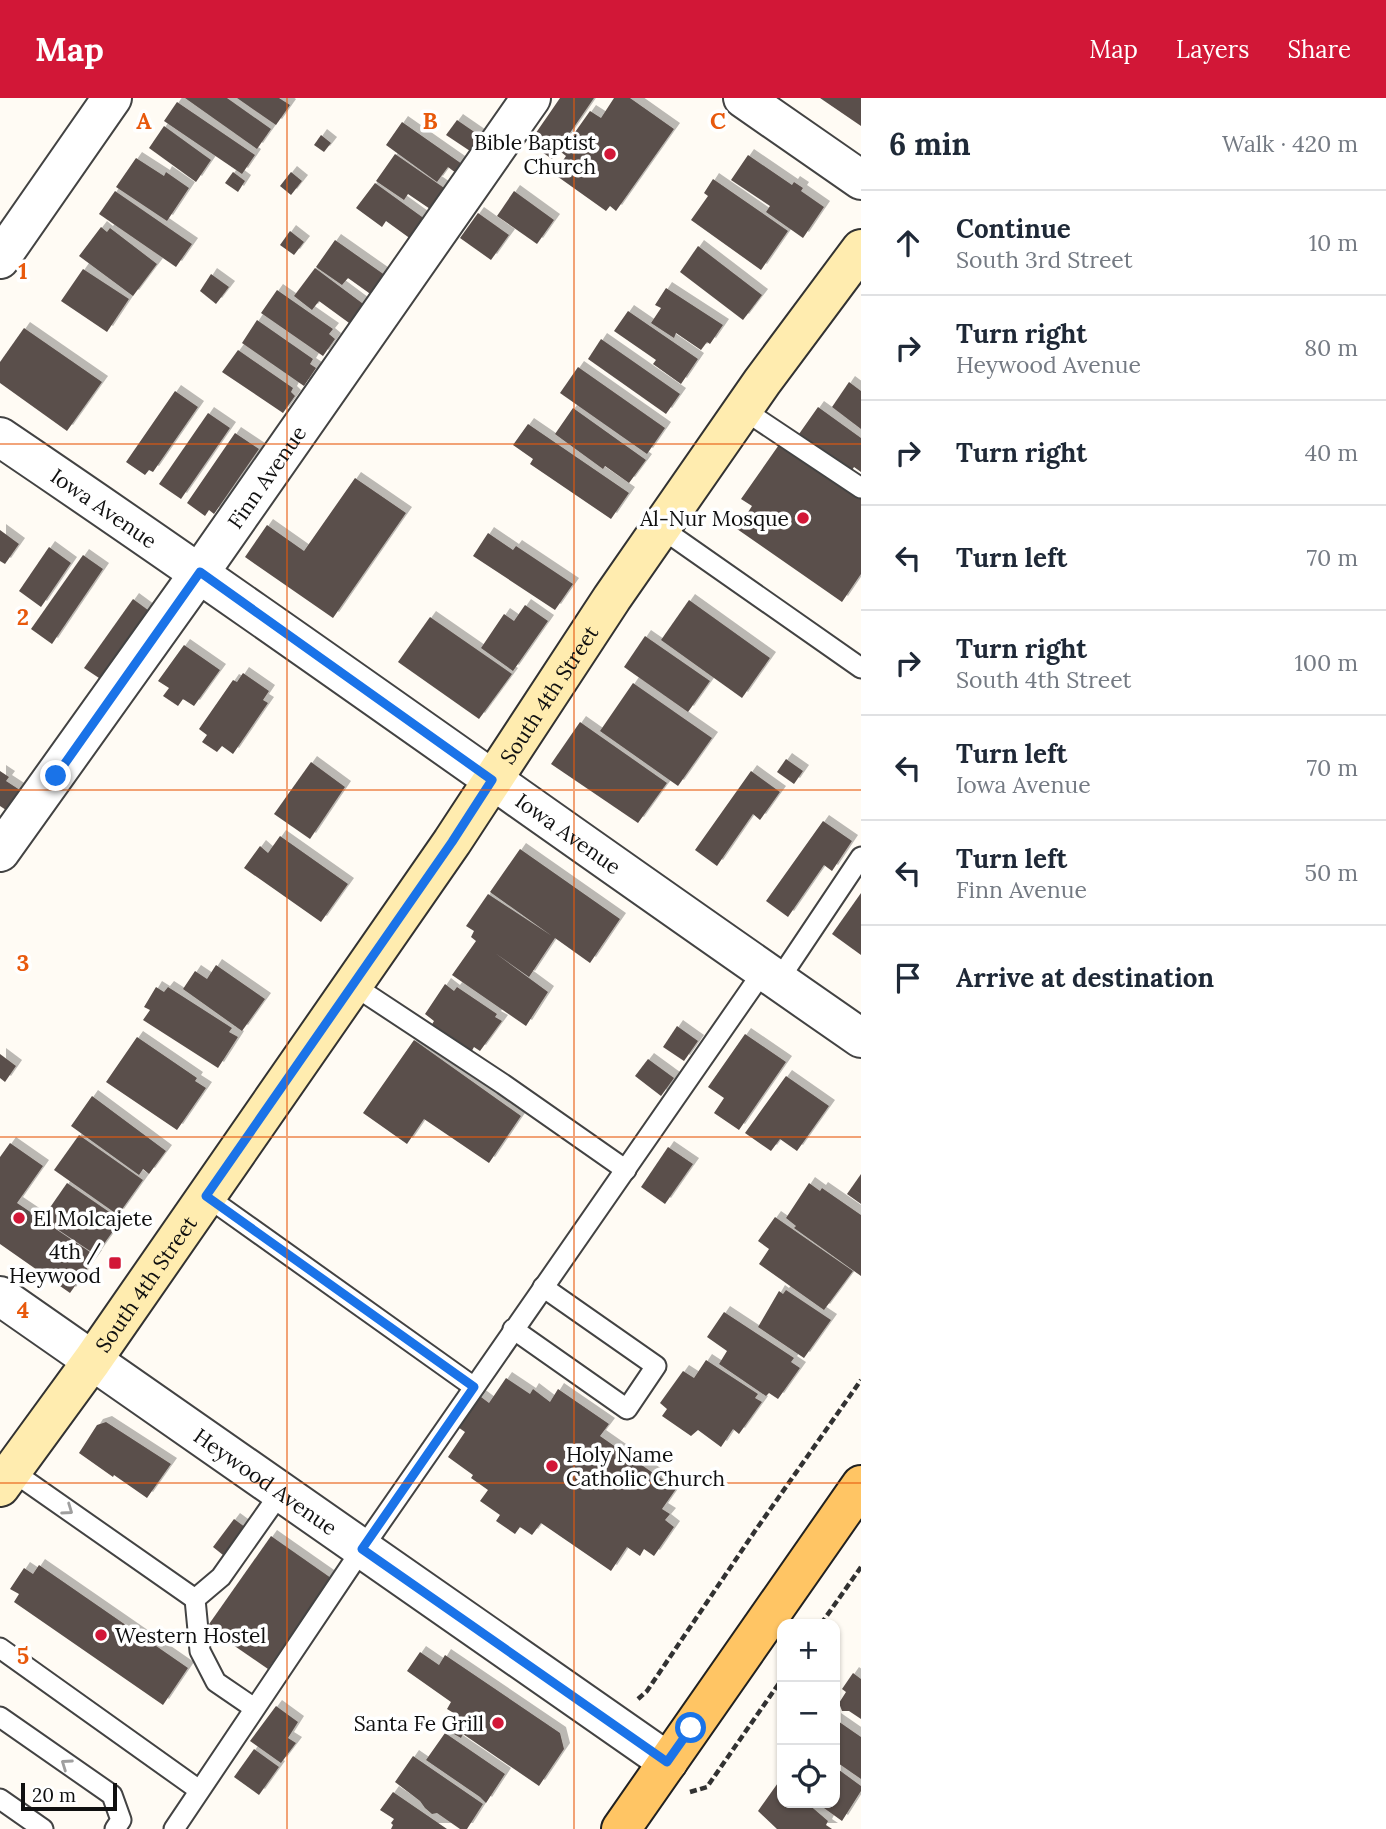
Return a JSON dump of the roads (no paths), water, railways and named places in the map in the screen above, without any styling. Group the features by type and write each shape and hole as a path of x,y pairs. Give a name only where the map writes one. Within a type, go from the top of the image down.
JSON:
{"main road":[{"name":"South 4th Street","path":"6,1479 92,1361 352,985 661,528 861,249"},
{"path":"621,1829 855,1505"}],"street":[{"path":"0,259 112,98"},
{"name":"Finn Avenue","path":"0,852 200,572 531,98"},
{"path":"743,98 861,180"},
{"name":"Iowa Avenue","path":"0,437 200,572 861,1038"},
{"name":"Heywood Avenue","path":"0,1296 667,1762"}],"lane":[{"path":"744,410 861,488"},
{"path":"661,528 859,664"},
{"path":"174,1829 513,1329 626,1170 861,857"},
{"path":"352,985 503,1084 626,1170"},
{"path":"206,1196 474,1387"},
{"path":"513,1329 627,1409 656,1366 543,1287"},
{"path":"6,1479 195,1599"},
{"path":"195,1599 221,1577 281,1492"},
{"path":"195,1599 200,1651 216,1682 254,1708"},
{"path":"0,1648 200,1790"},
{"path":"0,1717 112,1795 121,1820 116,1829"},
{"path":"0,1799 43,1829"}],"place":[{"name":"Bible Baptist Church","path":"610,154"},
{"name":"Al-Nur Mosque","path":"803,518"},
{"name":"El Molcajete","path":"19,1218"},
{"name":"4th / Heywood","path":"115,1263"},
{"name":"Holy Name Catholic Church","path":"552,1466"},
{"name":"Western Hostel","path":"101,1635"},
{"name":"Santa Fe Grill","path":"498,1723"}]}
